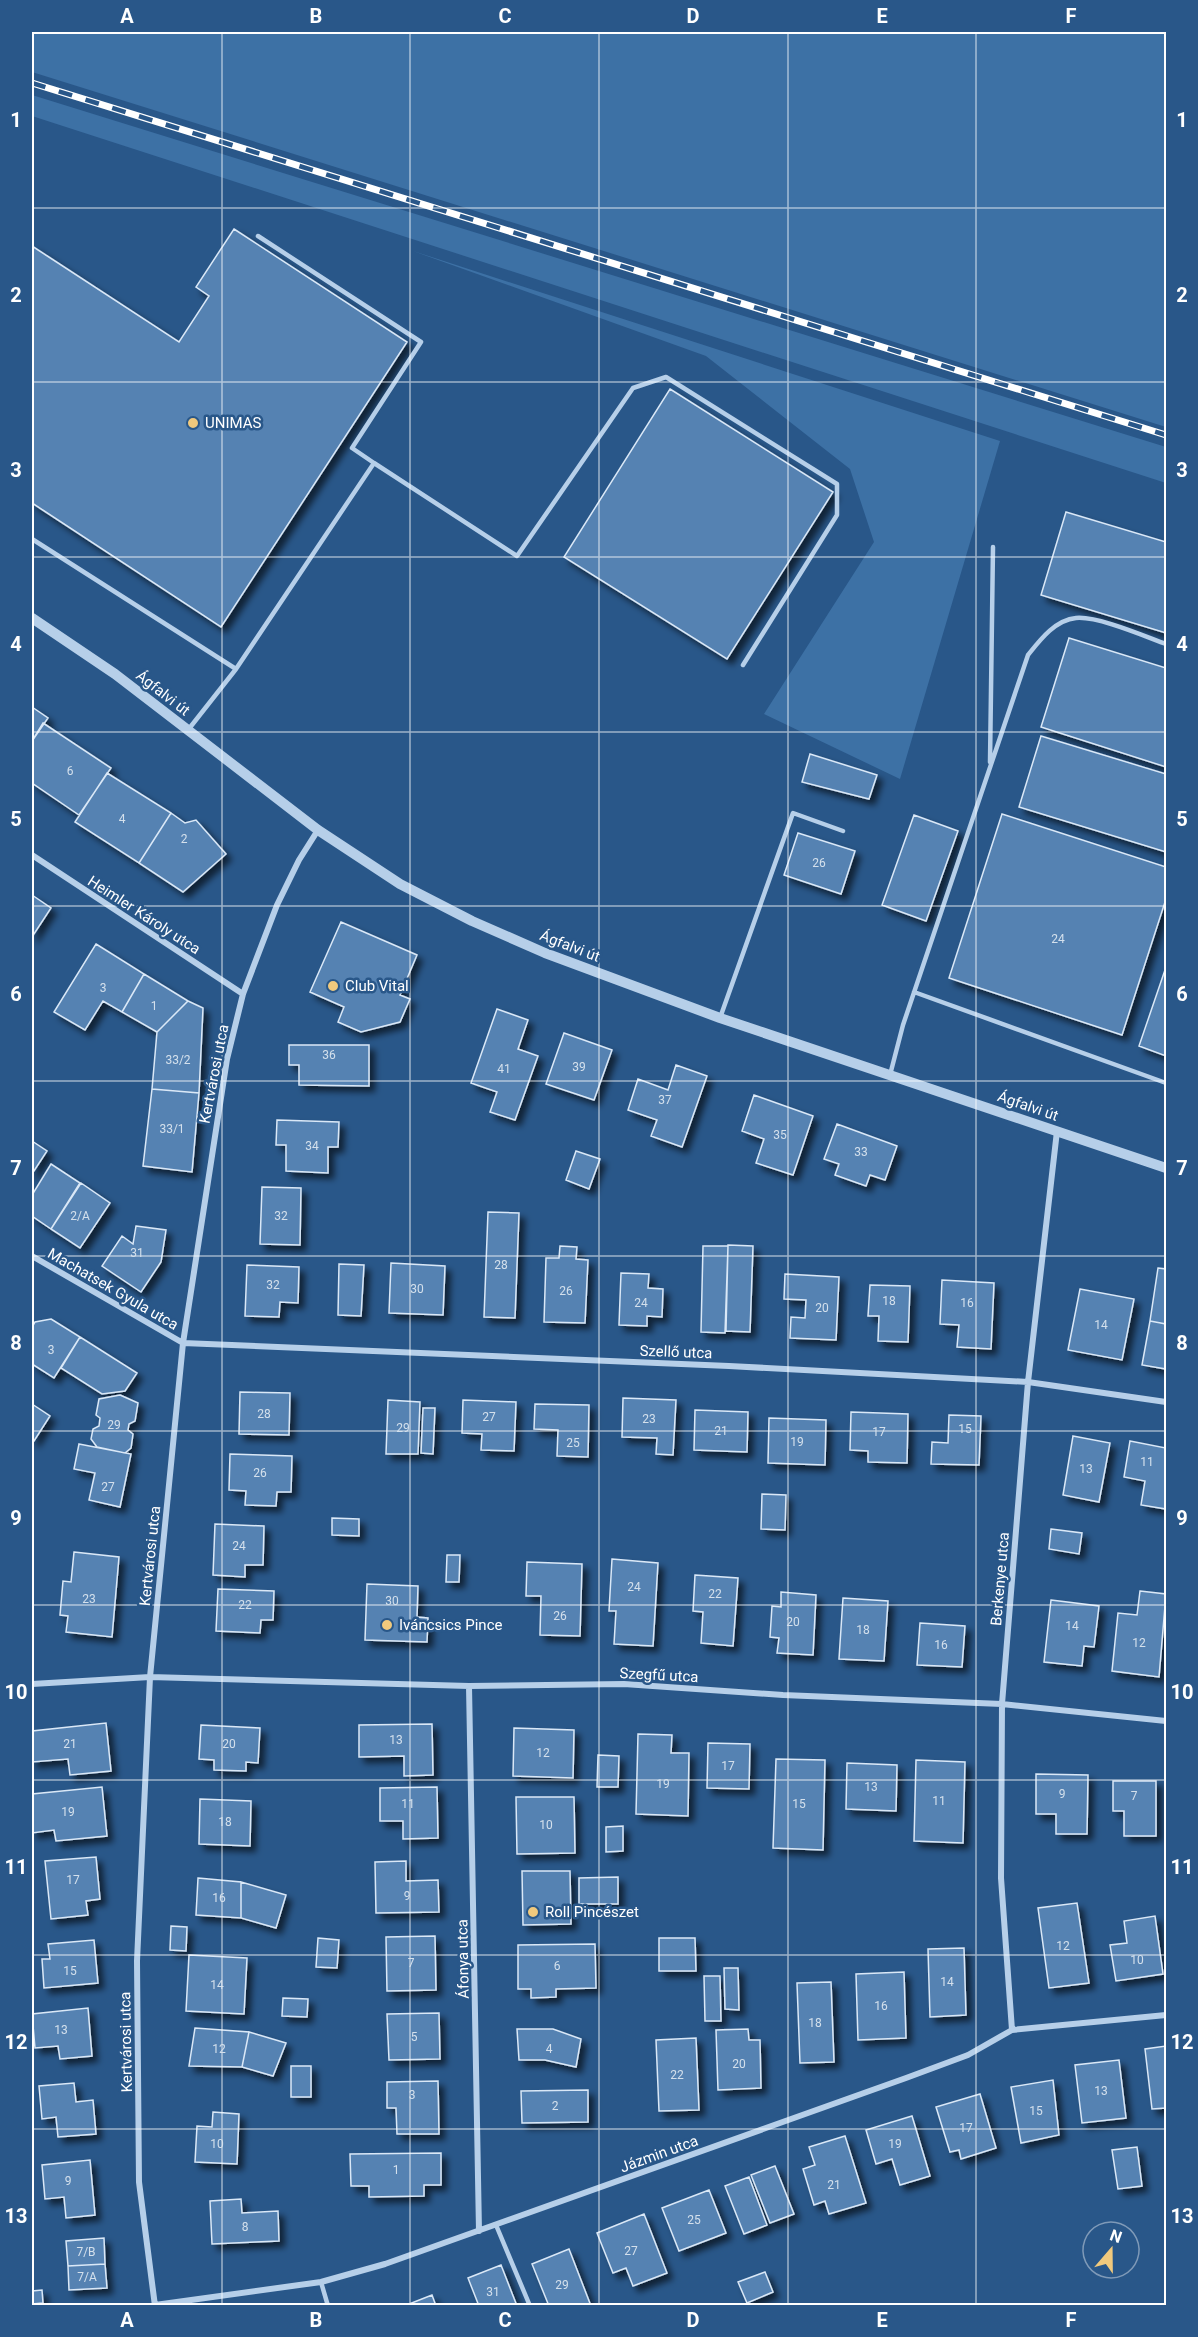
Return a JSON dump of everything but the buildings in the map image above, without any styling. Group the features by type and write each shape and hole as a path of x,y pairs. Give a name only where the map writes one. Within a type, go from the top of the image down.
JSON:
{"street":[{"name":"Ágfalvi út","path":"32,618 115,674 318,830 400,884 472,921 545,953 720,1018 1167,1168"},
{"name":"Kertvárosi utca","path":"155,2305 139,2182 137,1961 150,1677 183,1343 227,1059 243,994 277,905 299,860 318,830"},
{"name":"Heimler Károly utca","path":"32,855 243,994"},
{"name":"Berkenye utca","path":"1012,2030 1001,1878 1002,1704 1028,1382 1057,1131"},
{"name":"Machatsek Gyula utca","path":"32,1256 183,1343"},
{"name":"Szellő utca","path":"183,1343 729,1366 1028,1382 1167,1402"},
{"name":"Szegfű utca","path":"32,1684 150,1677 469,1686 624,1684 783,1695 1002,1704 1167,1721"},
{"name":"Áfonya utca","path":"469,1686 479,2231"},
{"name":"Jázmin utca","path":"155,2305 321,2282 385,2264 968,2055 1012,2030 1167,2015"}],"lane":[{"path":"258,236 421,342 352,448 517,556 633,388 666,377 837,484 837,515 743,665"},
{"path":"188,730 236,669 374,463"},
{"path":"32,539 236,669"},
{"path":"990,768 993,547"},
{"path":"890,1075 914,992 1028,655 1046,634 1060,624 1075,618 1099,621 1167,644"},
{"path":"720,1018 793,813 843,831"},
{"path":"914,992 1167,1083"},
{"path":"496,2225 530,2306"},
{"path":"321,2282 328,2306"}],"shaded area":[{"path":"32,32 1166,32 1166,427 32,72"},
{"path":"32,95 1166,447 1166,483 32,116"},
{"path":"413,251 1000,441 900,779 764,714 874,542 850,469 706,356"}],"railway":[{"path":"32,83 1166,435"}],"place":[{"name":"UNIMAS","path":"193,423"},
{"name":"Club Vital","path":"333,986"},
{"name":"Iváncsics Pince","path":"387,1625"},
{"name":"Roll Pincészet","path":"533,1912"}]}
